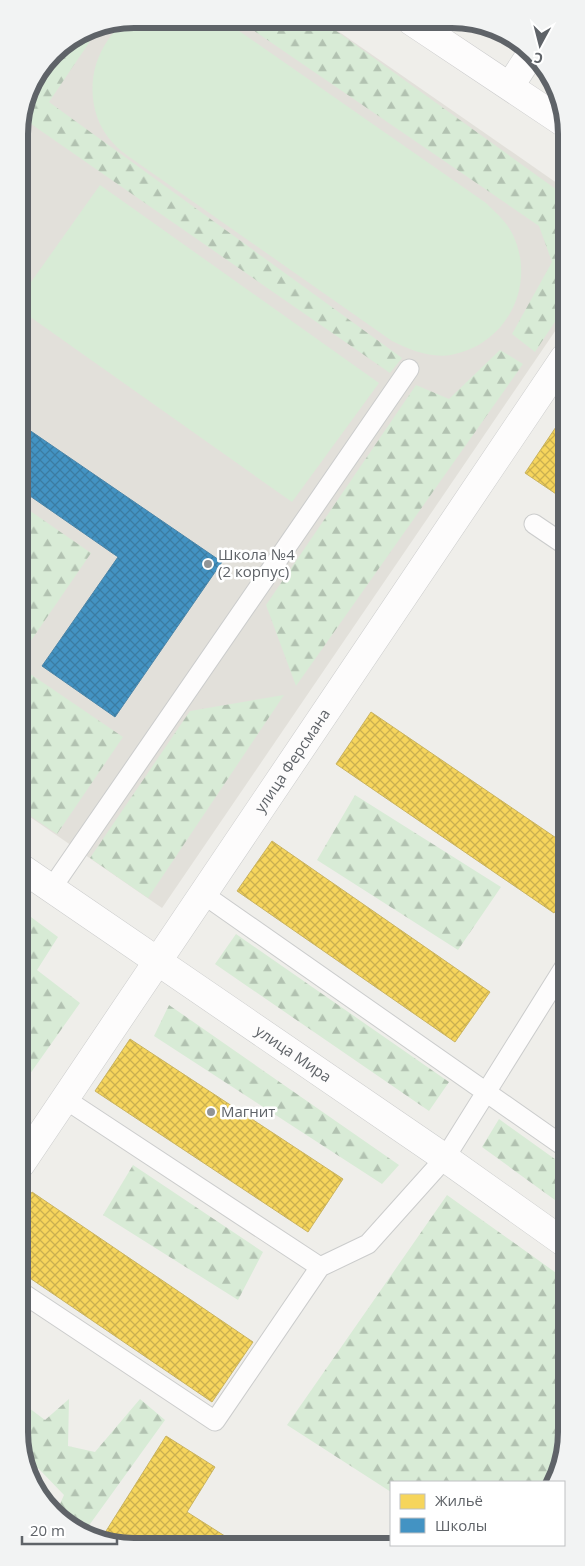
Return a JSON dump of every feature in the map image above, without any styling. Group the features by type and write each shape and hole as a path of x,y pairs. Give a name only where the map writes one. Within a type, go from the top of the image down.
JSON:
{"street":[{"path":"422,28 556,117"},
{"path":"510,86 520,70"},
{"name":"улица Ферсмана","path":"28,1154 558,367"},
{"name":"улица Мира","path":"28,873 445,1158 557,1238"}],"lane":[{"path":"51,889 409,369"},
{"path":"534,524 558,540"},
{"path":"203,894 557,1142"},
{"path":"28,1297 215,1422 320,1267 368,1244 445,1158 557,978"},
{"path":"65,1099 320,1267"}],"shaded area":[{"name":"Школа №4 (2 корпус)","path":"127,28 334,28 558,184 558,327 162,908 28,816 28,120 38,87 49,69 75,45 106,31"}],"green space":[{"path":"127,28 235,28 486,203 511,230 519,254 521,274 518,293 512,310 501,326 487,339 470,349 451,355 428,354 392,341 128,156 104,132 94,106 92,93 96,65 101,52 116,30"},
{"path":"250,28 332,28 558,191 558,317 535,352 512,334 552,262 539,226"},
{"path":"94,36 49,102 402,358 390,373 28,122 38,87 49,69 75,45"},
{"path":"100,185 379,383 292,502 28,315 28,286"},
{"path":"500,350 523,364 296,686 266,605 416,385 449,399"},
{"path":"28,510 91,553 28,645"},
{"path":"28,672 123,737 57,834 28,814"},
{"path":"284,695 148,898 90,858 190,711"},
{"path":"355,795 501,887 458,950 317,860"},
{"path":"28,915 58,937 37,970 80,1003 28,1077"},
{"path":"236,934 449,1082 429,1111 215,964"},
{"path":"169,1005 399,1165 382,1184 154,1036"},
{"path":"499,1119 557,1161 557,1202 482,1147"},
{"path":"133,1165 263,1252 238,1300 103,1215"},
{"path":"447,1195 557,1274 557,1439 554,1460 545,1481 390,1481 390,1491 287,1425"},
{"path":"69,1399 68,1446 95,1452 140,1399 165,1420 87,1528 75,1521 59,1507 64,1495 38,1468 35,1471 31,1460 28,1439 28,1407 45,1420"}],"building: Жильё":[{"path":"558,424 558,495 525,473"},
{"path":"371,712 557,839 557,908 554,913 336,764"},
{"path":"272,841 490,992 455,1042 237,891"},
{"path":"130,1039 343,1179 308,1232 95,1091"},
{"path":"32,1192 253,1342 212,1402 28,1277 28,1199"},
{"path":"166,1436 215,1467 187,1512 228,1538 127,1538 104,1534"}],"building: Школы":[{"path":"28,429 222,562 115,717 42,666 118,557 28,495"}],"place":[{"name":"Школа №4 (2 корпус)","path":"208,564"},
{"name":"Магнит","path":"211,1112"}]}
